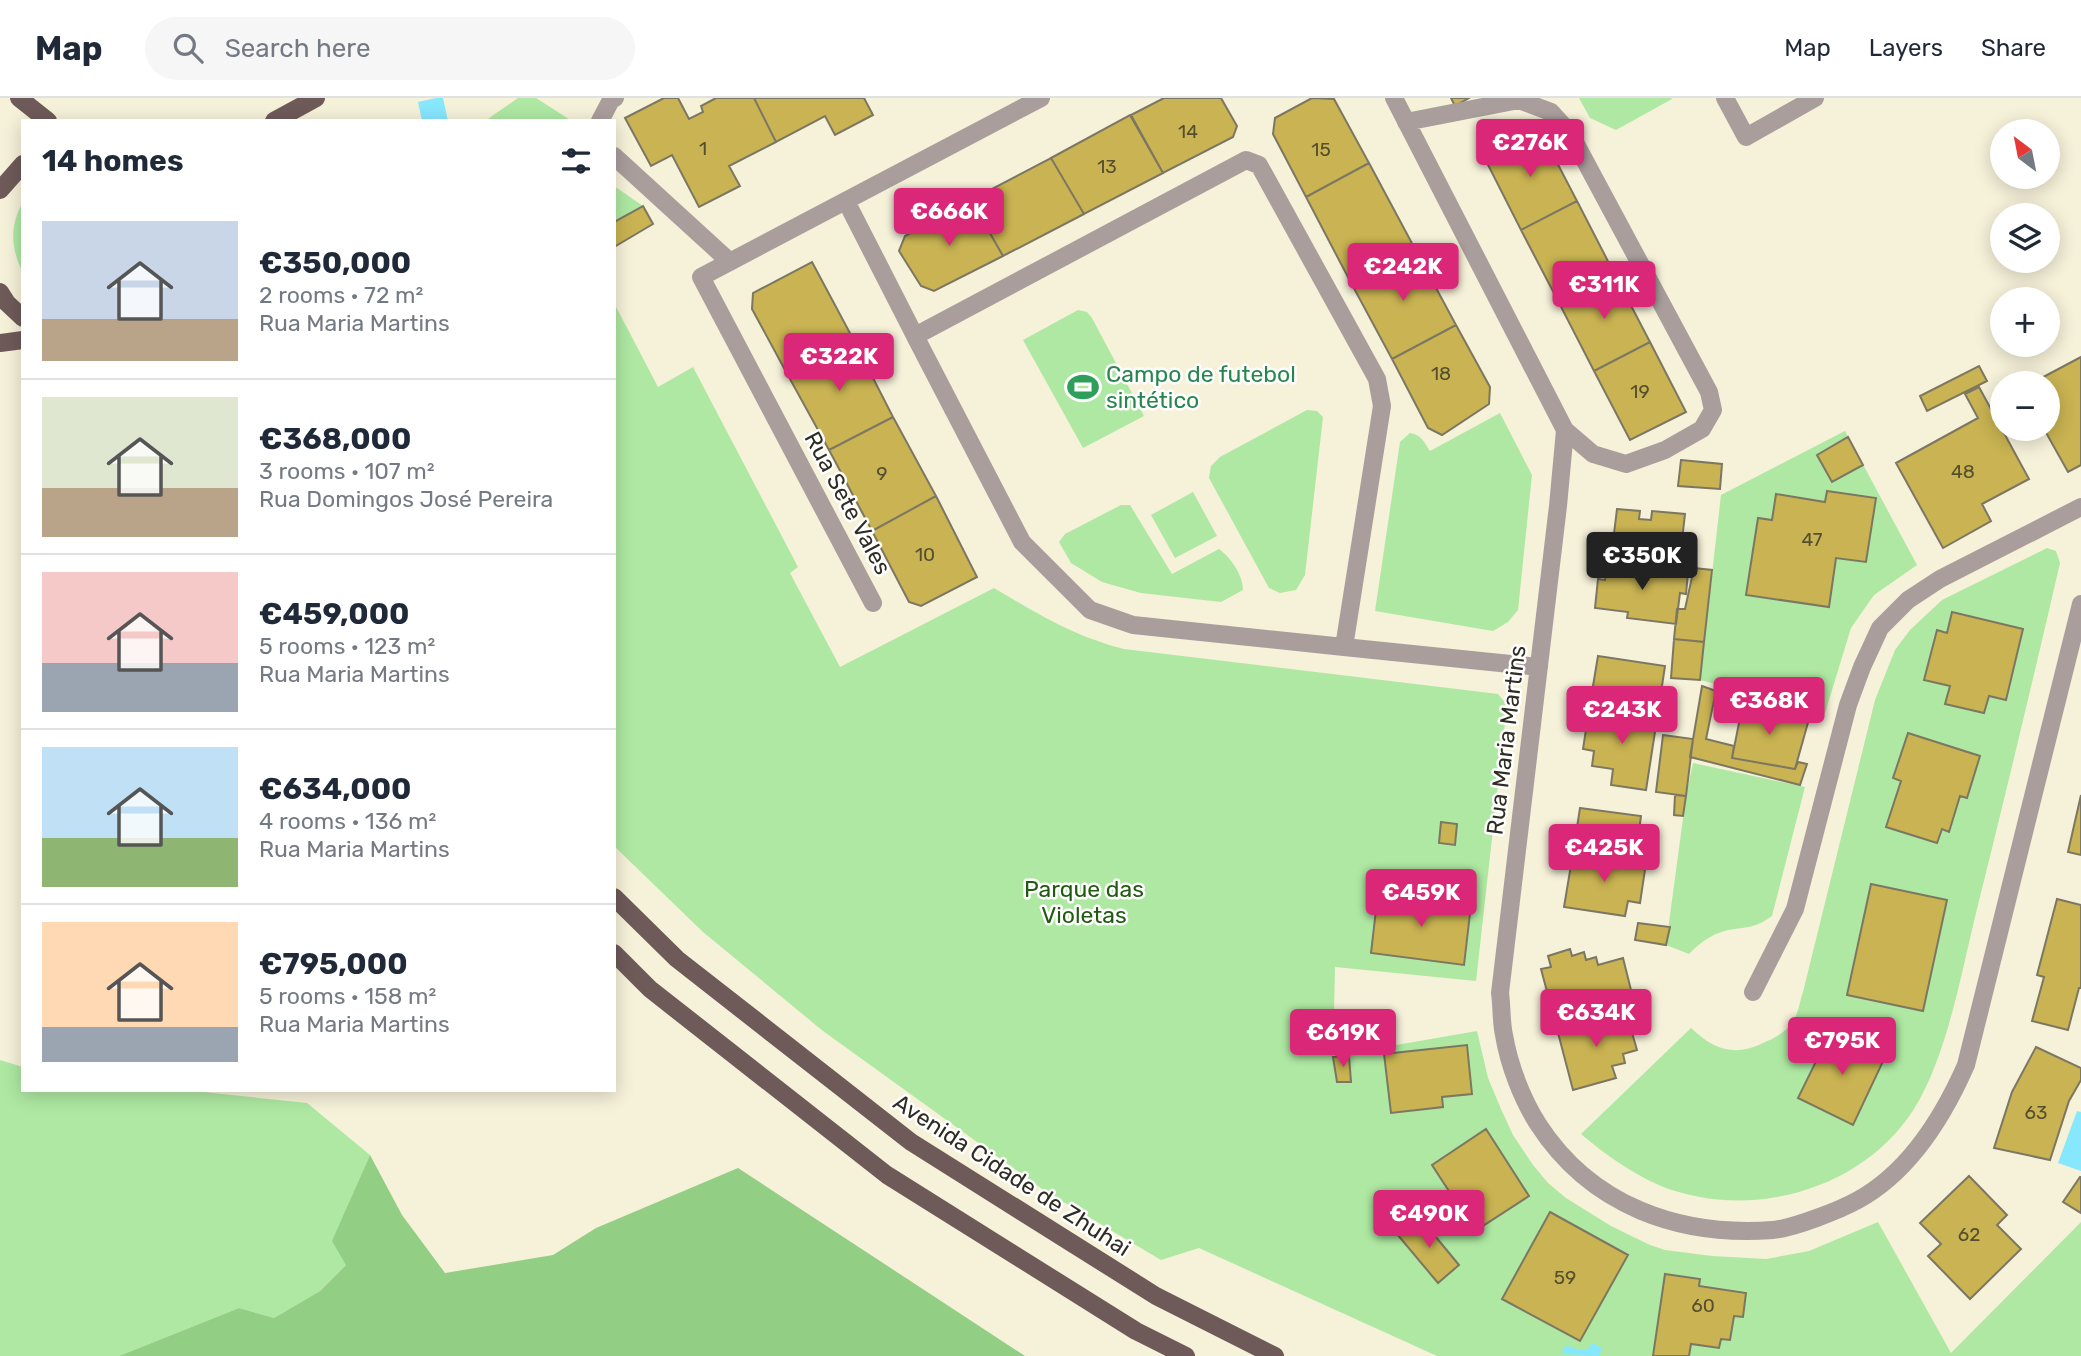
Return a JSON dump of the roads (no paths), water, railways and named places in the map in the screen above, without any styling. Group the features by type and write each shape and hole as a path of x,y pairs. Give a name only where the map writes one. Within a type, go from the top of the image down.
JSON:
{"main road":[{"path":"19,98 45,119"},
{"path":"278,119 316,98"},
{"path":"0,190 21,166"},
{"path":"0,292 21,316"},
{"path":"0,343 21,340"},
{"name":"Avenida Cidade de Zhuhai","path":"616,899 677,959 911,1142 1156,1296 1276,1356"},
{"path":"616,955 650,989 887,1175 1136,1331 1186,1356"}],"street":[{"path":"601,119 611,100 615,98"},
{"path":"616,158 730,262 1041,98"},
{"path":"1394,98 1406,122 1565,430 1593,454 1626,464 1665,450 1702,429 1713,410 1709,392 1570,133 1550,111 1518,100 1406,122"},
{"path":"1725,98 1746,136 1815,98"},
{"path":"915,336 1246,160 1259,165 1377,379 1381,406 1344,647"},
{"path":"846,201 1022,542 1090,610 1133,625 1539,667"},
{"name":"Rua Sete Vales","path":"730,262 701,277 873,603"},
{"name":"Rua Maria Martins","path":"1565,430 1500,993 1504,1035 1518,1085 1538,1123 1566,1160 1607,1193 1650,1216 1703,1229 1776,1230 1820,1216 1859,1199 1896,1171 1926,1135 1950,1100 1966,1065 2081,604"},
{"path":"1753,992 1795,909 1848,705 1880,628 1909,600 1940,579 2081,507"}],"water":[{"path":"443,98 448,119 422,119 418,102"},
{"path":"2077,1111 2081,1112 2081,1171 2058,1163"},
{"path":"1592,1343 1602,1348 1599,1356 1561,1354 1566,1345 1587,1350"}],"place":[{"name":"Campo de futebol sintético","path":"1083,387"}],"park label":[{"name":"Parque das Violetas","path":"1084,902"}]}
